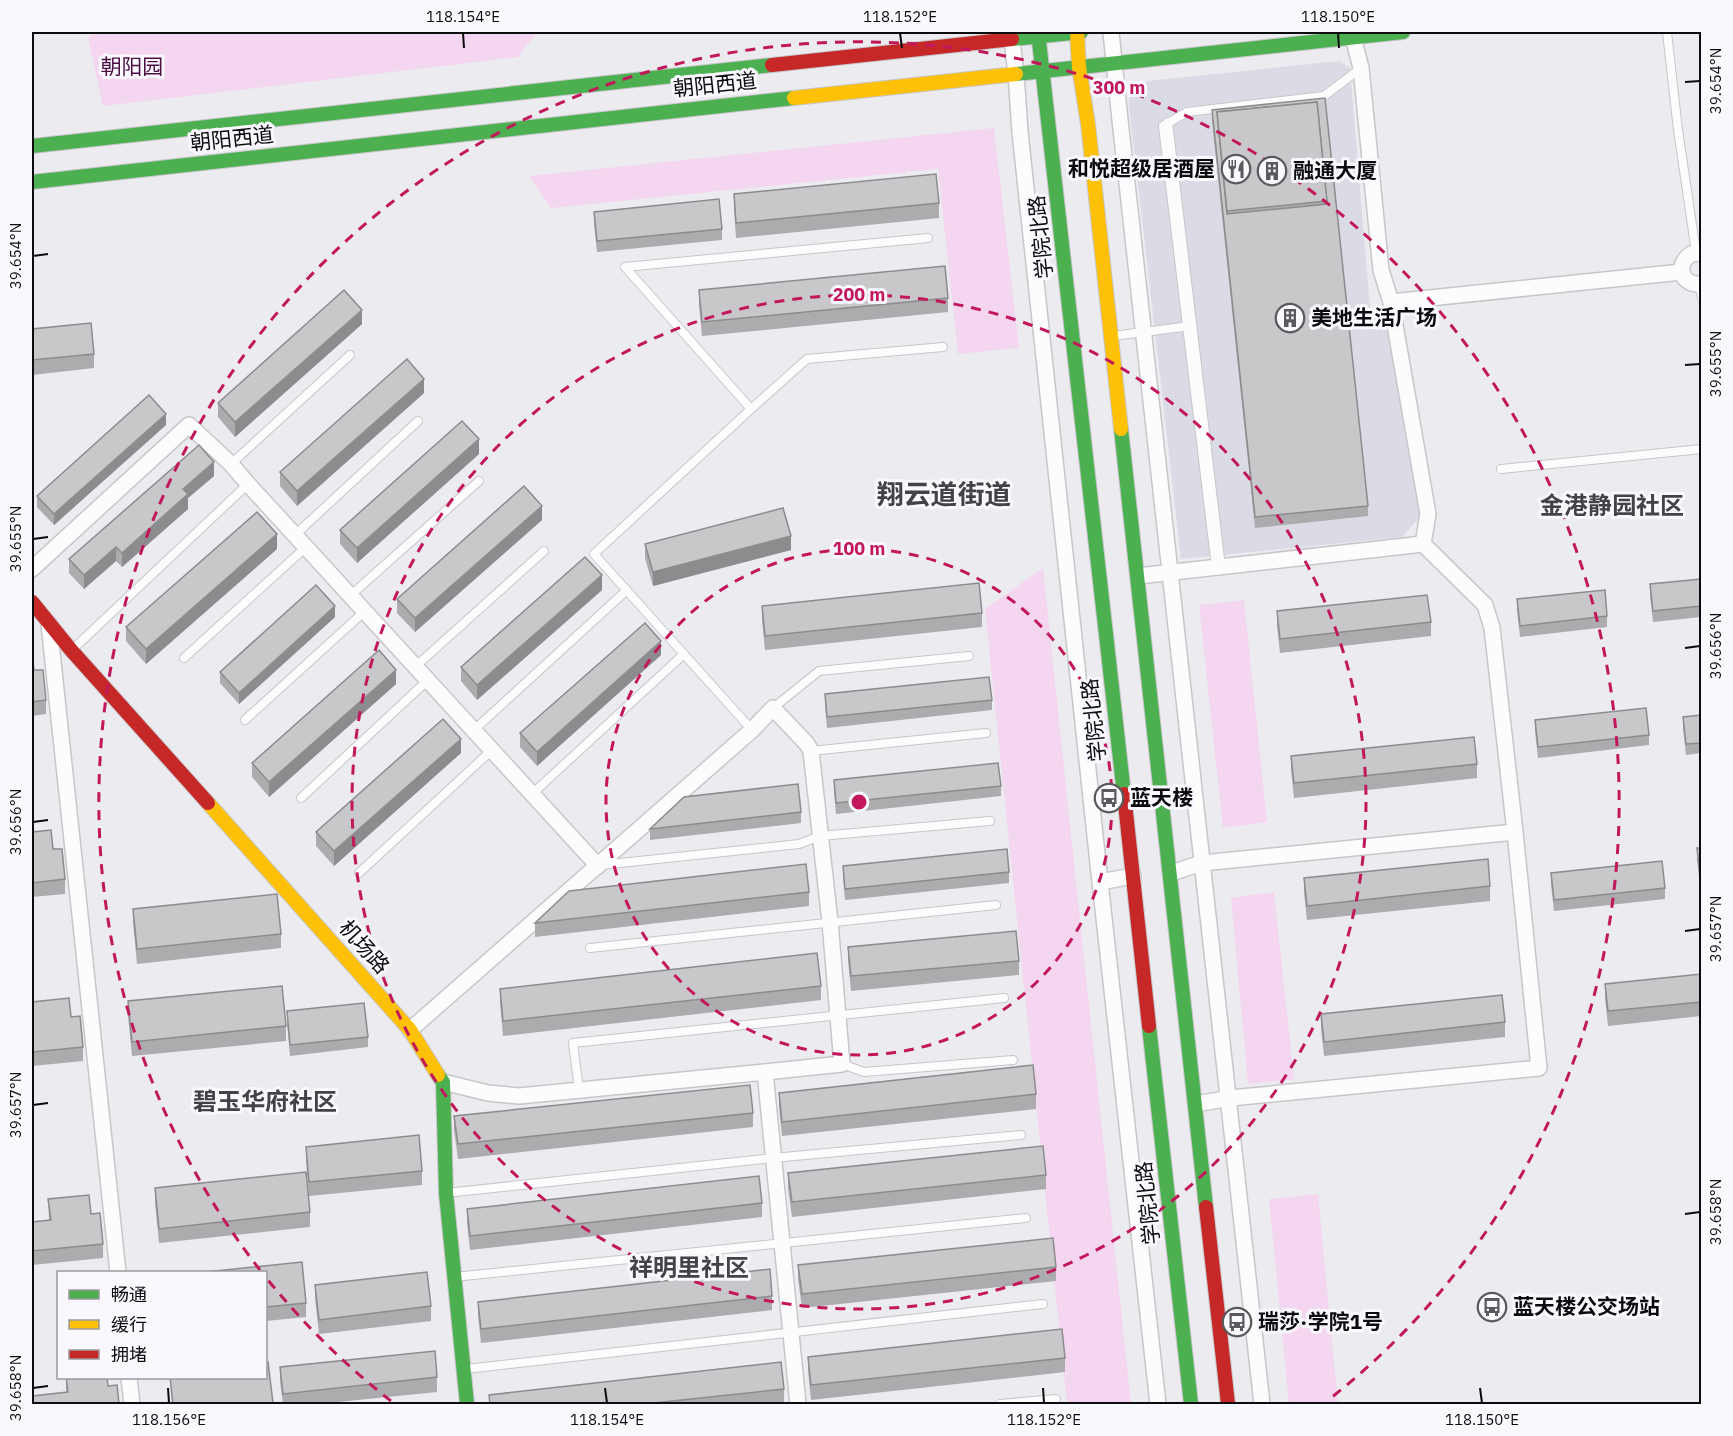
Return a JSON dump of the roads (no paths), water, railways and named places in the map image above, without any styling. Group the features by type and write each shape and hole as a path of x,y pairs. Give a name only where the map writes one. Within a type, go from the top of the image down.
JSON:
{"main road":[{"path":"1077,32 1079,67 1088,124 1228,1404"},
{"name":"朝阳西道","path":"32,146 1011,35 1082,32"},
{"name":"朝阳西道","path":"32,182 1403,32"},
{"name":"学院北路","path":"1038,34 1142,875 1191,1404"},
{"name":"机场路","path":"32,602 71,650 410,1030 443,1082"},
{"path":"1142,875 1171,873"},
{"path":"443,1082 446,1193 466,1404"}],"street":[{"path":"1111,32 1262,1404"},
{"path":"1011,35 1100,882 1158,1404"},
{"path":"1353,37 1361,68 1381,270 1391,302 1428,514 1423,544"},
{"path":"1699,253 1686,257 1682,272 1686,280 1701,289"},
{"path":"1391,302 1682,272"},
{"path":"32,569 189,425 231,464 296,534 597,866"},
{"path":"1138,576 1423,544"},
{"path":"1196,1104 1230,1098 1539,1068 1492,628 1485,604 1423,544"},
{"path":"49,624 118,1271"},
{"path":"410,1030 752,730 773,708 807,744 811,751 830,922 842,1064 519,1096 488,1093 443,1082"},
{"path":"1171,873 1202,863 1515,832"},
{"path":"1100,882 1142,875"},
{"path":"765,1072 798,1404"},
{"path":"129,1379 132,1404"}],"lane":[{"path":"1668,32 1678,130 1699,253"},
{"path":"1219,567 1189,326 1168,122 1187,112 1324,96 1361,68"},
{"path":"751,409 625,267 928,238"},
{"path":"1111,336 1189,326"},
{"path":"752,730 594,554 807,359 944,347"},
{"path":"231,464 350,355"},
{"path":"296,534 418,421"},
{"path":"1501,469 1701,449"},
{"path":"351,595 479,481"},
{"path":"71,650 248,484"},
{"path":"184,658 306,547"},
{"path":"416,666 544,551"},
{"path":"474,730 627,590"},
{"path":"245,720 365,611"},
{"path":"532,794 684,654"},
{"path":"773,708 819,671 969,656"},
{"path":"301,798 428,680"},
{"path":"811,751 986,733"},
{"path":"359,873 492,750"},
{"path":"597,866 799,844 820,836 990,821"},
{"path":"590,948 996,905"},
{"path":"579,1090 573,1043 1005,998"},
{"path":"842,1064 864,1072 1013,1060"},
{"path":"446,1193 773,1158 1021,1135"},
{"path":"454,1276 1026,1218"},
{"path":"463,1369 1043,1304"},
{"path":"1000,1404 1056,1399"}],"place":[{"name":"和悦超级居酒屋","path":"1236,169"},
{"name":"融通大厦","path":"1272,171"},
{"name":"美地生活广场","path":"1290,318"},
{"name":"蓝天楼","path":"1109,798"},
{"name":"蓝天楼公交场站","path":"1492,1307"},
{"name":"瑞莎·学院1号","path":"1237,1322"}],"district":[{"name":"翔云道街道","path":"944,495"},
{"name":"金港静园社区","path":"1612,506"},
{"name":"碧玉华府社区","path":"265,1102"},
{"name":"祥明里社区","path":"689,1268"}],"park label":[{"name":"朝阳园","path":"132,67"}]}
